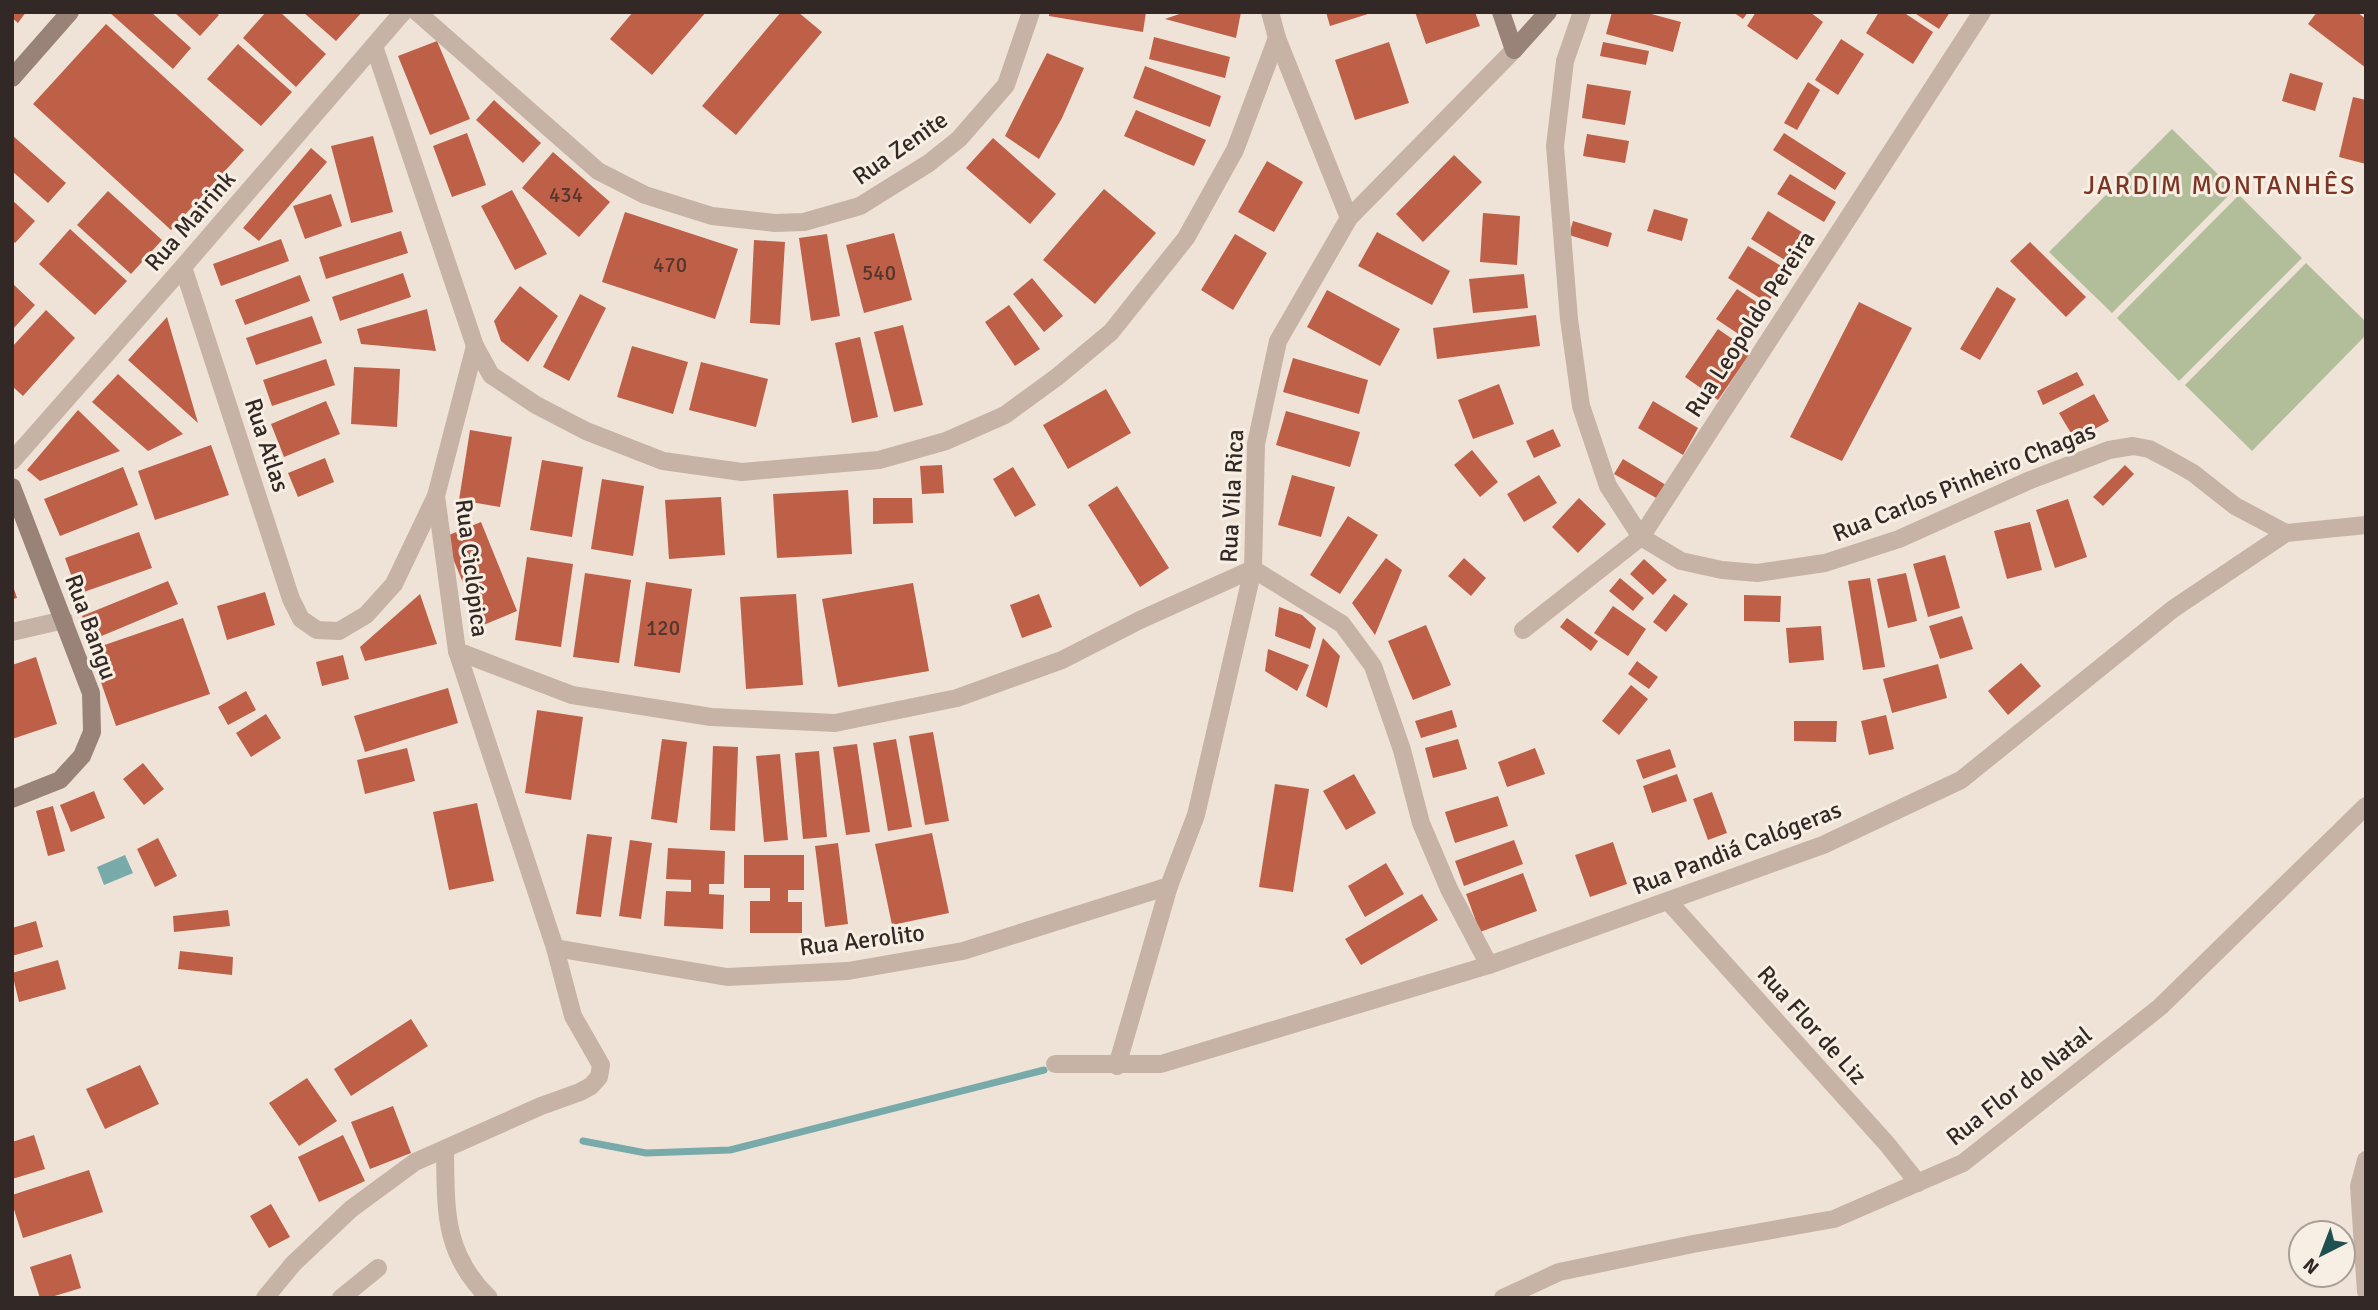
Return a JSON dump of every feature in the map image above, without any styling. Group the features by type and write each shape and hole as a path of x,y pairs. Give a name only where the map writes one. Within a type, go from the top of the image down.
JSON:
{"street":[{"path":"12,78 70,12"},
{"name":"Rua Mairink","path":"12,461 402,12"},
{"name":"Rua Zenite","path":"417,12 598,171 645,195 712,216 775,223 804,222 860,206 899,184 959,139 1006,85 1031,12"},
{"path":"1270,12 1277,38 1349,218"},
{"path":"1501,12 1514,50"},
{"name":"Rua Vila Rica","path":"1117,1066 1168,886 1196,815 1253,569 1256,444 1278,341 1349,218 1548,12"},
{"name":"Rua Carlos Pinheiro Chagas","path":"1582,12 1565,61 1555,146 1569,319 1581,407 1608,486 1641,537 1681,561 1722,570 1757,573 1825,563 1899,539 2028,481 2097,454 2133,446 2149,449 2193,473 2235,506 2286,533"},
{"name":"Rua Leopoldo Pereira","path":"1523,630 1641,537 1982,12"},
{"path":"374,46 475,346 491,375 536,405 586,431 663,461 742,472 878,460 946,441 1005,415 1057,377 1111,332 1186,239 1235,150 1277,38"},
{"name":"Rua Atlas","path":"183,267 291,599 301,619 317,630 339,631 366,615 394,584 436,496"},
{"name":"Rua Ciclópica","path":"445,1150 541,1106 580,1092 599,1077 601,1065 572,1016 555,948 457,651 436,496 475,346"},
{"name":"Rua Bangu","path":"12,488 91,693 92,732 82,756 60,780 12,799"},
{"name":"Rua Pandiá Calógeras","path":"1055,1064 1161,1064 1489,965 1823,845 1961,780 2174,609 2286,533 2366,525"},
{"path":"457,651 572,695 711,717 835,723 957,698 1062,660 1140,620 1253,569 1342,624 1373,666 1402,750 1421,823 1450,889 1489,965"},
{"path":"12,632 64,620"},
{"name":"Rua Flor do Natal","path":"1503,1298 1559,1272 1693,1244 1834,1219 1963,1163 2160,1007 2366,806"},
{"name":"Rua Aerolito","path":"555,948 727,977 848,971 963,951 1168,886"},
{"name":"Rua Flor de Liz","path":"1668,901 1887,1144 1918,1183"},
{"path":"265,1298 293,1264 351,1209 415,1162 445,1150 446,1204 453,1245 474,1283 489,1298"},
{"path":"2366,1160 2359,1186 2366,1292"},
{"path":"341,1298 378,1268"}],"green space":[{"path":"2172,129 2234,190 2112,313 2049,252"},
{"path":"2239,195 2302,258 2179,381 2117,318"},
{"path":"2306,263 2366,322 2366,335 2252,451 2185,385"}],"water":[{"path":"125,855 133,873 104,885 97,867"}],"building":[{"path":"12,12 26,12 18,23 12,18"},
{"path":"109,12 151,12 191,48 173,69"},
{"path":"174,12 215,12 219,15 200,36"},
{"path":"266,12 280,12 326,54 296,87 243,38"},
{"path":"303,12 362,12 336,41"},
{"path":"633,12 706,12 652,75 610,39"},
{"path":"781,12 798,12 822,32 736,135 702,106"},
{"path":"1049,12 1146,12 1143,32 1049,16"},
{"path":"1185,12 1241,12 1236,38 1165,19"},
{"path":"1326,12 1371,12 1371,13 1330,26"},
{"path":"1415,12 1475,12 1480,26 1426,44"},
{"path":"1612,12 1644,12 1681,22 1673,52 1606,34"},
{"path":"1733,12 1748,12 1743,19"},
{"path":"1756,12 1810,12 1823,22 1797,60 1747,26"},
{"path":"1879,12 1903,12 1933,32 1913,64 1866,33"},
{"path":"1913,12 1950,12 1939,29"},
{"path":"2317,12 2357,12 2366,19 2366,68 2308,24"},
{"path":"106,24 244,150 171,230 33,104"},
{"path":"1154,37 1230,57 1225,78 1149,59"},
{"path":"1841,39 1864,54 1838,95 1815,80"},
{"path":"437,41 470,119 430,135 398,56"},
{"path":"1389,42 1409,103 1355,120 1335,60"},
{"path":"1603,42 1649,51 1646,65 1600,56"},
{"path":"238,44 292,92 261,126 207,79"},
{"path":"1047,53 1084,68 1062,118 1039,159 1005,136"},
{"path":"1145,66 1221,96 1210,127 1133,98"},
{"path":"2290,73 2323,83 2315,111 2282,101"},
{"path":"1808,82 1820,90 1797,130 1784,123"},
{"path":"1587,84 1631,91 1625,125 1582,118"},
{"path":"2353,97 2366,100 2366,164 2339,157"},
{"path":"494,100 541,143 523,163 476,120"},
{"path":"1136,110 1206,140 1194,166 1124,136"},
{"path":"467,133 486,185 452,197 433,146"},
{"path":"1784,133 1846,173 1835,190 1773,150"},
{"path":"1587,134 1629,141 1625,163 1583,156"},
{"path":"12,135 66,183 48,203 12,171"},
{"path":"373,136 393,212 351,223 331,146"},
{"path":"993,138 1056,194 1030,224 966,168"},
{"path":"311,148 327,162 259,241 243,228"},
{"path":"553,152 610,202 579,237 522,188"},
{"path":"1454,155 1482,182 1423,242 1396,214"},
{"path":"1267,161 1303,182 1274,232 1238,212"},
{"path":"1790,174 1836,202 1824,222 1777,194"},
{"path":"1104,189 1156,233 1095,304 1043,260"},
{"path":"512,190 547,254 515,270 481,206"},
{"path":"108,191 162,240 131,274 77,225"},
{"path":"331,194 342,226 305,239 293,206"},
{"path":"12,200 35,221 15,243 12,240"},
{"path":"1654,209 1688,219 1682,241 1647,231"},
{"path":"1768,211 1805,234 1788,262 1751,239"},
{"path":"625,212 738,249 715,319 602,282"},
{"path":"1483,213 1520,216 1517,265 1480,262"},
{"path":"1573,221 1612,233 1608,247 1569,235"},
{"path":"70,229 127,281 95,315 39,264"},
{"path":"401,231 408,253 326,279 319,257"},
{"path":"1377,232 1450,271 1432,305 1358,266"},
{"path":"894,233 912,300 864,313 846,245"},
{"path":"827,234 840,316 811,321 799,238"},
{"path":"1235,234 1267,253 1233,310 1201,290"},
{"path":"281,239 289,261 221,286 213,264"},
{"path":"754,240 785,242 780,325 750,323"},
{"path":"2030,242 2086,297 2066,317 2010,261"},
{"path":"1748,246 1788,270 1768,303 1728,278"},
{"path":"403,273 411,297 340,321 332,297"},
{"path":"1524,274 1528,308 1473,313 1469,279"},
{"path":"300,275 310,301 245,325 235,300"},
{"path":"1032,278 1063,316 1044,332 1013,294"},
{"path":"12,283 35,305 12,330"},
{"path":"520,286 558,316 528,362 501,341 494,321"},
{"path":"1997,287 2016,299 1980,360 1960,349"},
{"path":"1737,289 1764,307 1743,337 1716,319"},
{"path":"1327,290 1400,329 1380,366 1307,327"},
{"path":"580,294 606,308 569,381 543,367"},
{"path":"1859,302 1912,328 1842,461 1790,437"},
{"path":"1009,305 1040,349 1015,366 985,322"},
{"path":"427,309 436,351 361,344 357,329"},
{"path":"46,310 75,338 23,396 12,386 12,347"},
{"path":"1536,315 1540,346 1437,359 1433,328"},
{"path":"312,316 322,343 256,365 246,338"},
{"path":"167,317 198,423 128,360"},
{"path":"903,325 923,405 894,412 874,332"},
{"path":"1718,329 1751,352 1718,400 1685,377"},
{"path":"860,337 878,417 852,423 835,343"},
{"path":"632,346 688,362 673,414 617,397"},
{"path":"1293,358 1368,380 1359,414 1283,392"},
{"path":"326,359 335,385 272,406 263,380"},
{"path":"701,362 768,379 756,427 689,410"},
{"path":"354,367 400,369 397,427 351,424"},
{"path":"2077,372 2084,385 2043,405 2037,391"},
{"path":"118,374 183,434 148,451 92,402"},
{"path":"1499,384 1514,424 1473,439 1458,400"},
{"path":"1106,389 1131,433 1068,469 1043,425"},
{"path":"2094,394 2109,421 2075,440 2059,413"},
{"path":"326,401 340,434 284,457 271,424"},
{"path":"1653,401 1698,428 1683,455 1638,428"},
{"path":"78,410 120,451 40,481 27,470"},
{"path":"1286,411 1360,432 1350,467 1276,445"},
{"path":"1553,429 1561,446 1534,458 1526,441"},
{"path":"470,430 512,437 500,507 459,500"},
{"path":"211,445 229,495 155,520 138,471"},
{"path":"1472,450 1498,482 1480,497 1454,465"},
{"path":"325,458 334,482 298,497 288,473"},
{"path":"1623,459 1666,485 1658,499 1614,474"},
{"path":"542,460 583,467 572,537 530,530"},
{"path":"942,465 944,493 922,494 920,466"},
{"path":"2125,465 2134,474 2103,506 2093,497"},
{"path":"123,467 138,505 60,536 44,499"},
{"path":"1013,467 1036,505 1015,517 993,479"},
{"path":"1292,475 1335,487 1321,537 1278,525"},
{"path":"1539,475 1557,503 1524,522 1507,494"},
{"path":"602,479 644,486 633,556 591,549"},
{"path":"1117,486 1169,568 1140,587 1088,505"},
{"path":"848,490 852,554 777,558 773,494"},
{"path":"721,497 725,555 669,559 665,500"},
{"path":"873,498 912,498 913,523 873,524"},
{"path":"1579,498 1606,524 1578,553 1552,527"},
{"path":"2068,499 2087,557 2055,568 2036,510"},
{"path":"1348,516 1378,535 1340,594 1310,575"},
{"path":"481,522 517,611 481,626 444,537"},
{"path":"2030,522 2042,570 2007,579 1994,531"},
{"path":"139,532 152,568 78,594 65,558"},
{"path":"1945,555 1960,608 1928,617 1913,564"},
{"path":"527,557 573,564 561,647 515,640"},
{"path":"1386,558 1402,570 1375,635 1352,603"},
{"path":"1464,558 1486,578 1471,596 1448,576"},
{"path":"1644,559 1667,580 1653,595 1630,574"},
{"path":"585,573 631,580 619,663 573,657"},
{"path":"1906,573 1917,621 1888,628 1877,579"},
{"path":"1620,578 1644,598 1633,611 1609,591"},
{"path":"1870,578 1885,667 1863,670 1848,581"},
{"path":"168,581 178,604 92,640 82,616"},
{"path":"646,582 692,589 680,673 634,666"},
{"path":"12,583 17,598 12,599"},
{"path":"913,583 929,671 838,687 822,599"},
{"path":"265,592 275,625 227,640 217,606"},
{"path":"420,594 437,644 365,661 360,647"},
{"path":"796,594 803,685 746,689 740,597"},
{"path":"1039,594 1052,627 1022,638 1010,605"},
{"path":"1674,594 1688,604 1666,632 1653,622"},
{"path":"1744,595 1781,596 1780,622 1744,621"},
{"path":"1613,606 1646,629 1628,656 1594,633"},
{"path":"1279,607 1302,615 1316,628 1310,649 1275,636"},
{"path":"1962,616 1973,649 1940,659 1929,626"},
{"path":"183,618 210,694 116,726 90,650"},
{"path":"1567,618 1598,641 1591,651 1560,627"},
{"path":"1426,625 1451,685 1413,700 1388,641"},
{"path":"1821,626 1824,660 1789,663 1786,628"},
{"path":"1323,638 1340,656 1327,708 1306,696"},
{"path":"1268,649 1309,665 1297,691 1265,671"},
{"path":"343,655 349,679 322,686 316,662"},
{"path":"36,657 57,724 12,739 12,665"},
{"path":"1637,661 1658,677 1649,689 1628,674"},
{"path":"2021,663 2041,686 2008,715 1988,691"},
{"path":"1938,664 1947,698 1892,713 1883,679"},
{"path":"1631,685 1648,699 1619,735 1602,721"},
{"path":"448,688 458,723 365,752 354,716"},
{"path":"246,691 256,710 228,725 218,707"},
{"path":"537,710 583,717 571,800 525,793"},
{"path":"1452,710 1457,727 1421,738 1415,721"},
{"path":"266,714 281,738 251,757 236,733"},
{"path":"1886,715 1894,749 1869,755 1861,721"},
{"path":"1794,721 1837,721 1836,742 1794,741"},
{"path":"933,732 949,821 925,825 909,736"},
{"path":"662,739 687,742 677,823 651,819"},
{"path":"896,739 912,827 888,831 873,743"},
{"path":"1458,739 1467,769 1433,778 1425,748"},
{"path":"857,744 870,832 846,835 833,747"},
{"path":"713,746 738,747 735,831 710,830"},
{"path":"407,748 415,781 365,794 357,760"},
{"path":"1535,748 1545,774 1507,787 1498,762"},
{"path":"1670,749 1676,767 1643,779 1636,760"},
{"path":"819,751 827,837 803,839 795,753"},
{"path":"780,754 788,840 764,842 756,756"},
{"path":"143,763 164,789 144,805 123,779"},
{"path":"1354,774 1376,813 1346,830 1323,791"},
{"path":"1677,774 1687,801 1652,813 1643,786"},
{"path":"1275,784 1309,789 1293,892 1259,887"},
{"path":"94,791 105,818 71,832 60,805"},
{"path":"1712,792 1727,833 1708,840 1693,799"},
{"path":"1498,796 1508,826 1455,843 1445,812"},
{"path":"477,803 494,881 449,890 433,812"},
{"path":"53,806 65,851 48,856 36,811"},
{"path":"932,833 949,913 892,925 875,844"},
{"path":"587,834 612,837 601,917 576,914"},
{"path":"158,838 177,876 155,887 137,849"},
{"path":"630,840 652,843 641,919 619,916"},
{"path":"1514,840 1523,864 1464,886 1455,861"},
{"path":"1613,842 1627,884 1590,897 1575,855"},
{"path":"838,843 848,924 825,927 815,846"},
{"path":"668,848 725,851 724,884 709,884 709,894 724,895 723,929 664,926 666,891 691,892 691,880 666,879"},
{"path":"744,855 804,855 804,890 788,890 788,902 802,902 802,933 750,933 750,901 770,901 770,888 744,888"},
{"path":"1386,863 1404,894 1365,917 1348,886"},
{"path":"1523,873 1537,911 1480,932 1466,894"},
{"path":"1422,894 1438,920 1361,965 1345,939"},
{"path":"228,910 230,926 174,932 173,916"},
{"path":"36,921 43,947 12,956 12,928"},
{"path":"180,951 233,957 232,975 178,969"},
{"path":"58,960 66,989 19,1002 12,973"},
{"path":"411,1019 428,1046 351,1096 334,1069"},
{"path":"140,1065 159,1104 105,1129 86,1089"},
{"path":"307,1078 337,1121 299,1146 269,1103"},
{"path":"393,1106 411,1153 370,1169 351,1122"},
{"path":"34,1135 45,1169 12,1179 12,1142"},
{"path":"343,1135 365,1181 319,1202 298,1157"},
{"path":"89,1170 103,1212 23,1238 12,1195"},
{"path":"271,1204 290,1237 269,1248 250,1216"},
{"path":"71,1254 81,1288 40,1298 30,1267"}],"waterway":[{"path":"583,1141 646,1153 730,1150 1044,1070"}],"district":[{"name":"JARDIM MONTANHÊS","path":"2220,185"}]}
